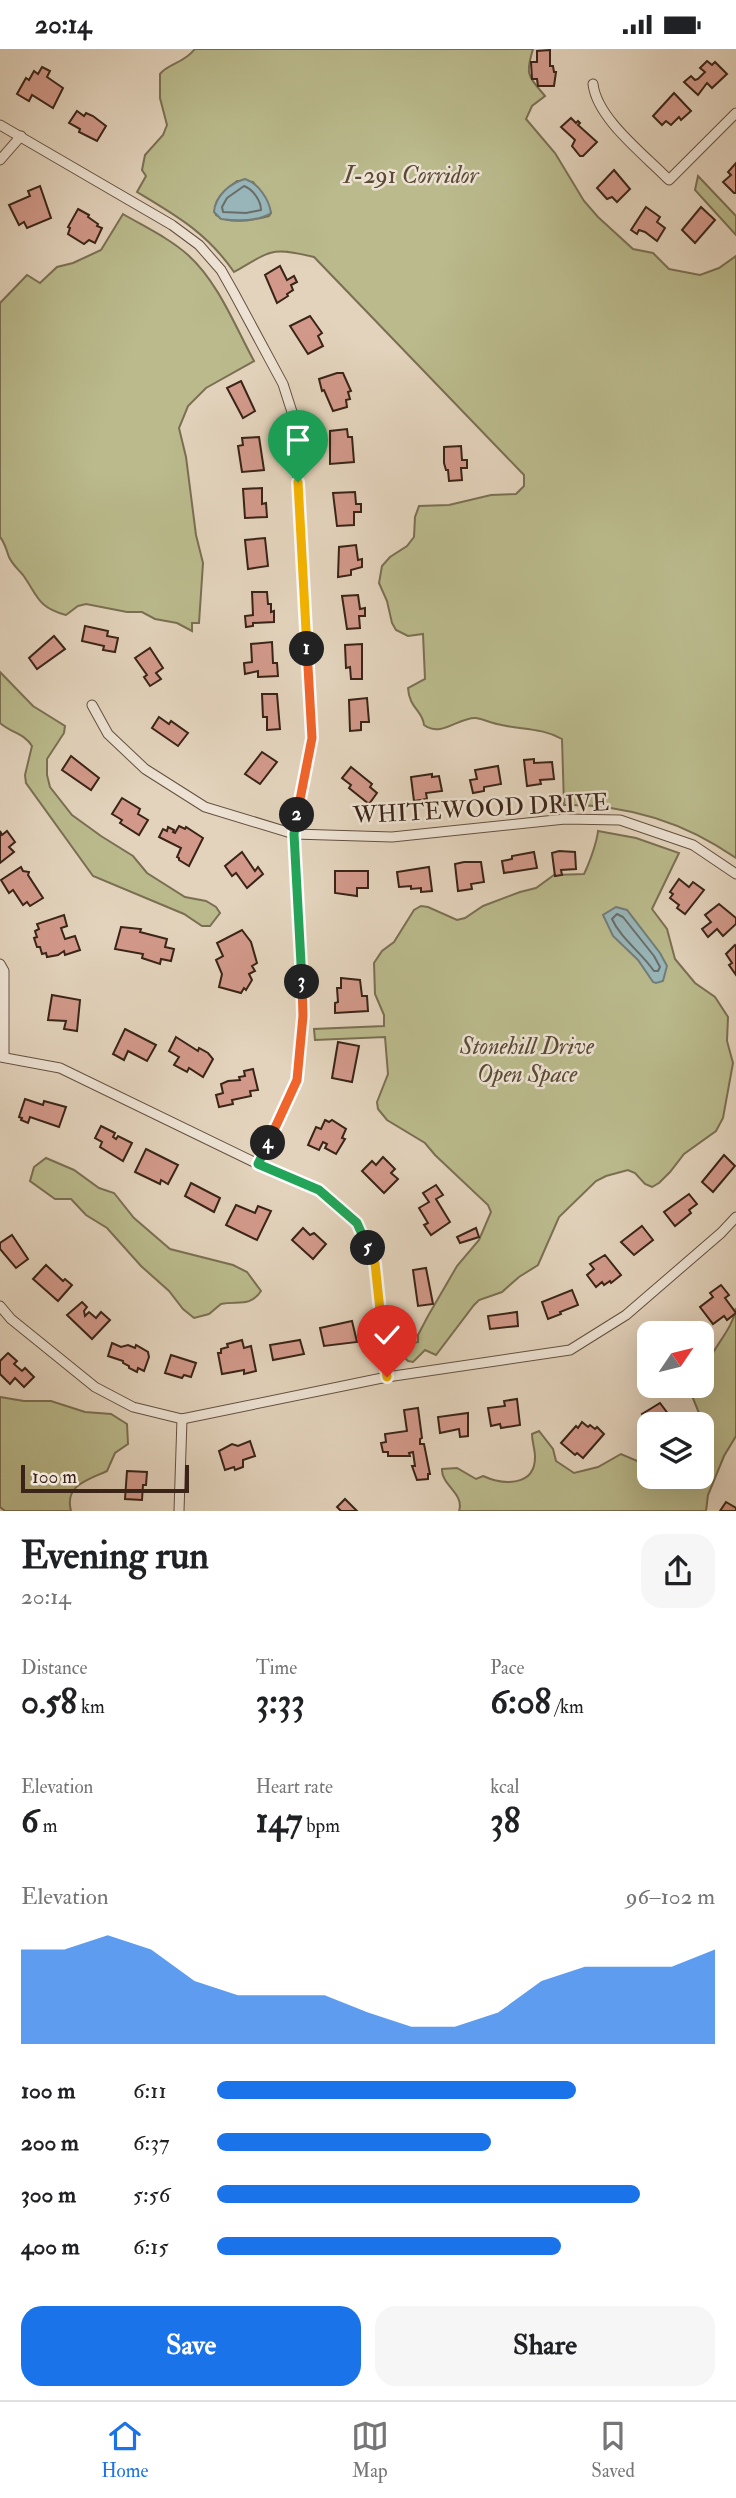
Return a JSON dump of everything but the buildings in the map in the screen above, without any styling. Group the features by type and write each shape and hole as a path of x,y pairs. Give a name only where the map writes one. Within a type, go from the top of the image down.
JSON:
{"street":[{"path":"593,84 598,103 608,118 669,180 736,113"},
{"path":"0,125 172,226 199,245 221,271 283,384 292,412 312,738 294,834 303,1016 297,1080 258,1164"},
{"path":"0,160 21,136"},
{"name":"WHITEWOOD DRIVE","path":"92,705 108,734 145,769 195,801 205,807 294,834 392,837 565,819 620,820 693,845 736,874"},
{"path":"0,964 4,971 2,1056 60,1068 258,1164 319,1190 357,1223 375,1263 387,1377"},
{"path":"0,1306 11,1319 95,1387 133,1407 182,1419 387,1377 570,1350 626,1315 736,1217"},
{"path":"179,1511 182,1419"}],"green space":[{"name":"I-291 Corridor","path":"195,49 533,49 529,65 530,75 545,96 532,106 526,119 555,153 584,201 598,217 633,249 653,253 669,269 700,275 719,268 736,256 736,858 696,834 654,818 611,808 564,805 562,739 554,735 476,718 437,729 424,725 408,688 425,679 423,634 408,636 396,630 379,583 382,566 414,537 415,517 419,506 449,505 491,495 516,494 524,486 524,475 314,257 280,251 264,255 234,272 202,236 137,192 146,176 142,170 145,155 163,135 167,125 160,98 160,74","holes":["237,181 253,182 271,213 269,216 235,221 216,215 216,204 221,195"]},
{"path":"698,176 736,216 736,235 695,190"},
{"path":"123,214 173,243 199,266 225,305 254,361 206,388 188,406 179,428 203,563 199,623 192,623 192,631 177,623 155,619 142,612 127,612 86,604 78,606 66,615 56,612 39,600 12,562 0,537 0,303 27,275 40,283 57,267 101,250"},
{"path":"0,672 33,706 65,726 64,733 47,759 47,775 50,787 72,815 133,856 147,873 185,897 206,901 216,907 220,913 210,926 202,926 184,914 93,876 26,783 25,775 32,746 25,738 0,723"},
{"name":"Stonehill Drive Open Space","path":"598,831 636,838 679,853 652,909 667,929 675,959 695,983 715,997 728,1017 727,1041 733,1063 723,1118 716,1131 684,1154 670,1172 652,1187 628,1170 596,1181 559,1217 538,1265 502,1292 479,1300 436,1355 425,1350 413,1362 408,1361 403,1356 402,1344 418,1342 418,1335 428,1316 457,1266 479,1240 491,1212 488,1205 425,1143 387,1120 378,1109 377,1102 388,1074 385,1037 315,1040 314,1029 384,1026 384,1015 375,994 374,963 382,951 394,942 414,910 421,906 428,907 457,920 483,906 536,888 554,875 584,874"},
{"path":"46,1158 74,1170 99,1188 114,1193 134,1218 170,1249 233,1265 247,1272 261,1291 248,1302 221,1304 209,1314 194,1318 107,1228 86,1215 71,1199 55,1199 30,1181 34,1167"},
{"path":"736,1308 736,1436 714,1480 714,1412 699,1412 693,1398 714,1398 714,1352"},
{"path":"0,1397 24,1401 51,1401 85,1412 111,1414 127,1424 128,1444 115,1453 107,1471 74,1489 70,1502 71,1511 5,1511 0,1507"},
{"path":"539,1431 553,1449 556,1461 574,1473 598,1467 621,1454 637,1461 637,1489 710,1489 706,1511 459,1511 459,1500 445,1480 442,1469 457,1468 476,1479 483,1476 508,1482 524,1479 534,1467 532,1434"}],"water":[{"path":"245,179 262,192 271,213 253,219 221,219 214,212 220,196 229,187"},
{"path":"616,907 627,910 660,953 667,966 663,981 653,982 638,960 613,936 603,915"}],"route":[{"path":"298,482 312,738 294,834 303,1016 297,1080 258,1164 319,1190 357,1223 375,1263 387,1377"}]}
